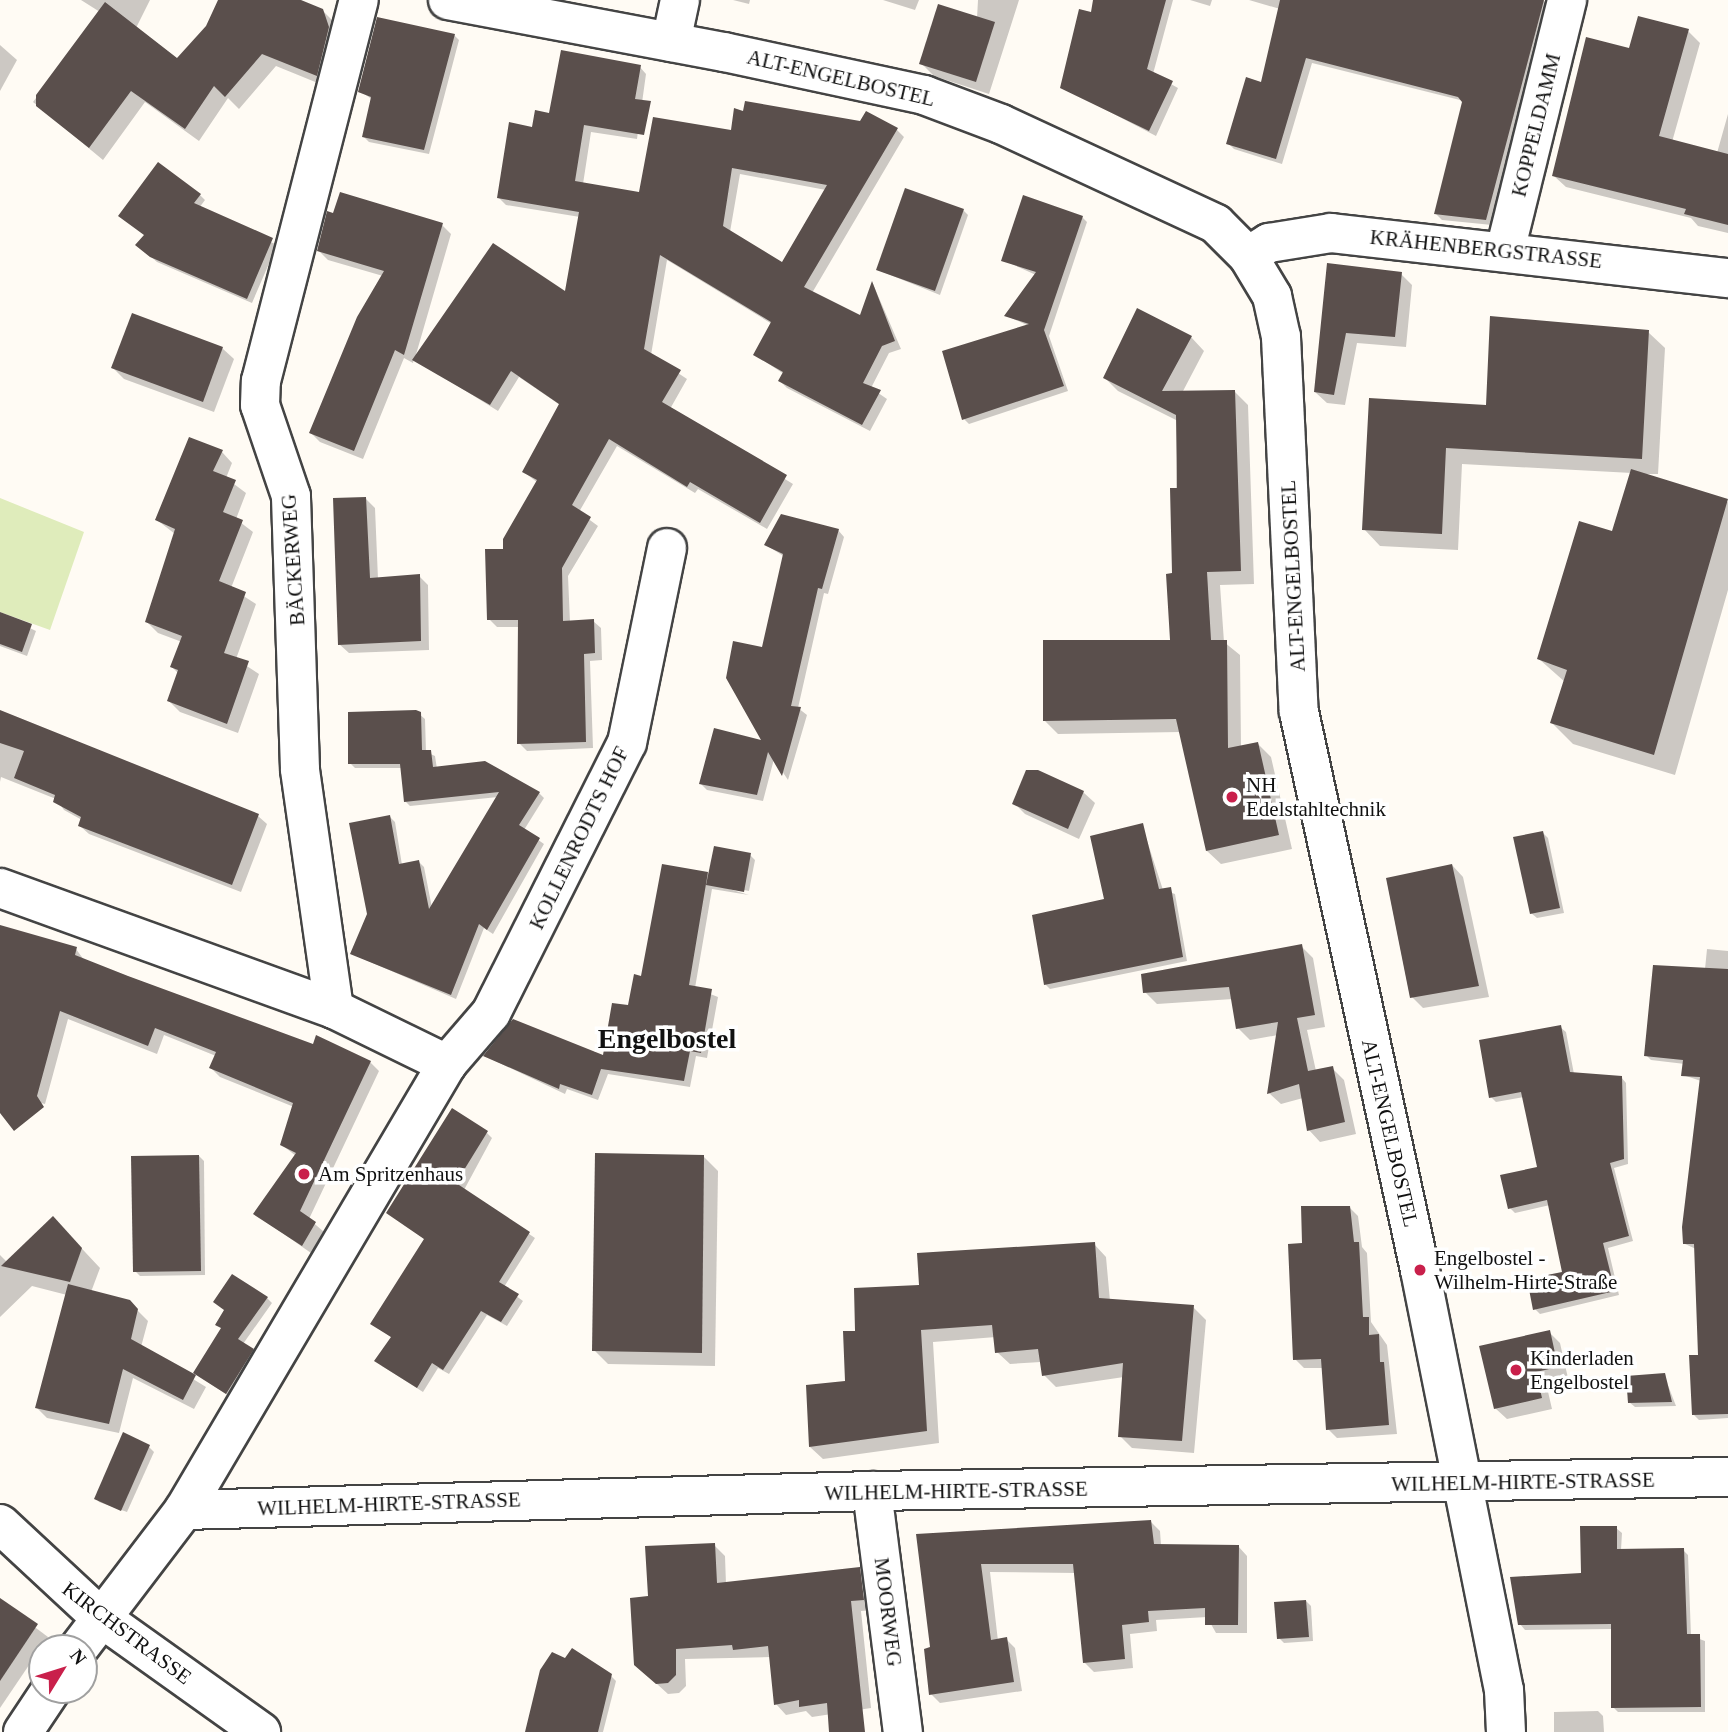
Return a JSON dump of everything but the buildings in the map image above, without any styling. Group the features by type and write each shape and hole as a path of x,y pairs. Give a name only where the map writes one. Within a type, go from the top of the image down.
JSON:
{"street":[{"name":"BÄCKERWEG","path":"334,1009 300,769 291,496 260,405 261,380 359,0"},
{"name":"ALT-ENGELBOSTEL","path":"448,0 671,42 924,95 1001,124 1216,224 1248,256 1272,296 1281,337 1299,712 1463,1485 1504,1689 1506,1732"},
{"path":"671,42 680,0"},
{"name":"KOPPELDAMM","path":"1505,251 1567,0"},
{"name":"KRÄHENBERGSTRASSE","path":"1248,256 1269,243 1331,233 1728,278"},
{"name":"KOLLENRODTS HOF","path":"447,1064 491,1013 627,743 667,548"},
{"path":"0,888 334,1009 447,1064 184,1510 122,1595 100,1617 88,1634"},
{"name":"WILHELM-HIRTE-STRASSE","path":"184,1510 872,1491 1463,1485 1728,1477"},
{"name":"MOORWEG","path":"872,1491 903,1732"},
{"name":"KIRCHSTRASSE","path":"0,1524 100,1617 261,1732"},
{"path":"23,1732 42,1704"}],"green space":[{"path":"0,498 84,532 50,630 0,612"}],"place":[{"name":"NH Edelstahltechnik","path":"1232,797"},
{"name":"Am Spritzenhaus","path":"304,1174"},
{"name":"Engelbostel - Wilhelm-Hirte-Straße","path":"1420,1270"},
{"name":"Kinderladen Engelbostel","path":"1516,1370"}],"district":[{"name":"Engelbostel","path":"667,1039"}]}
